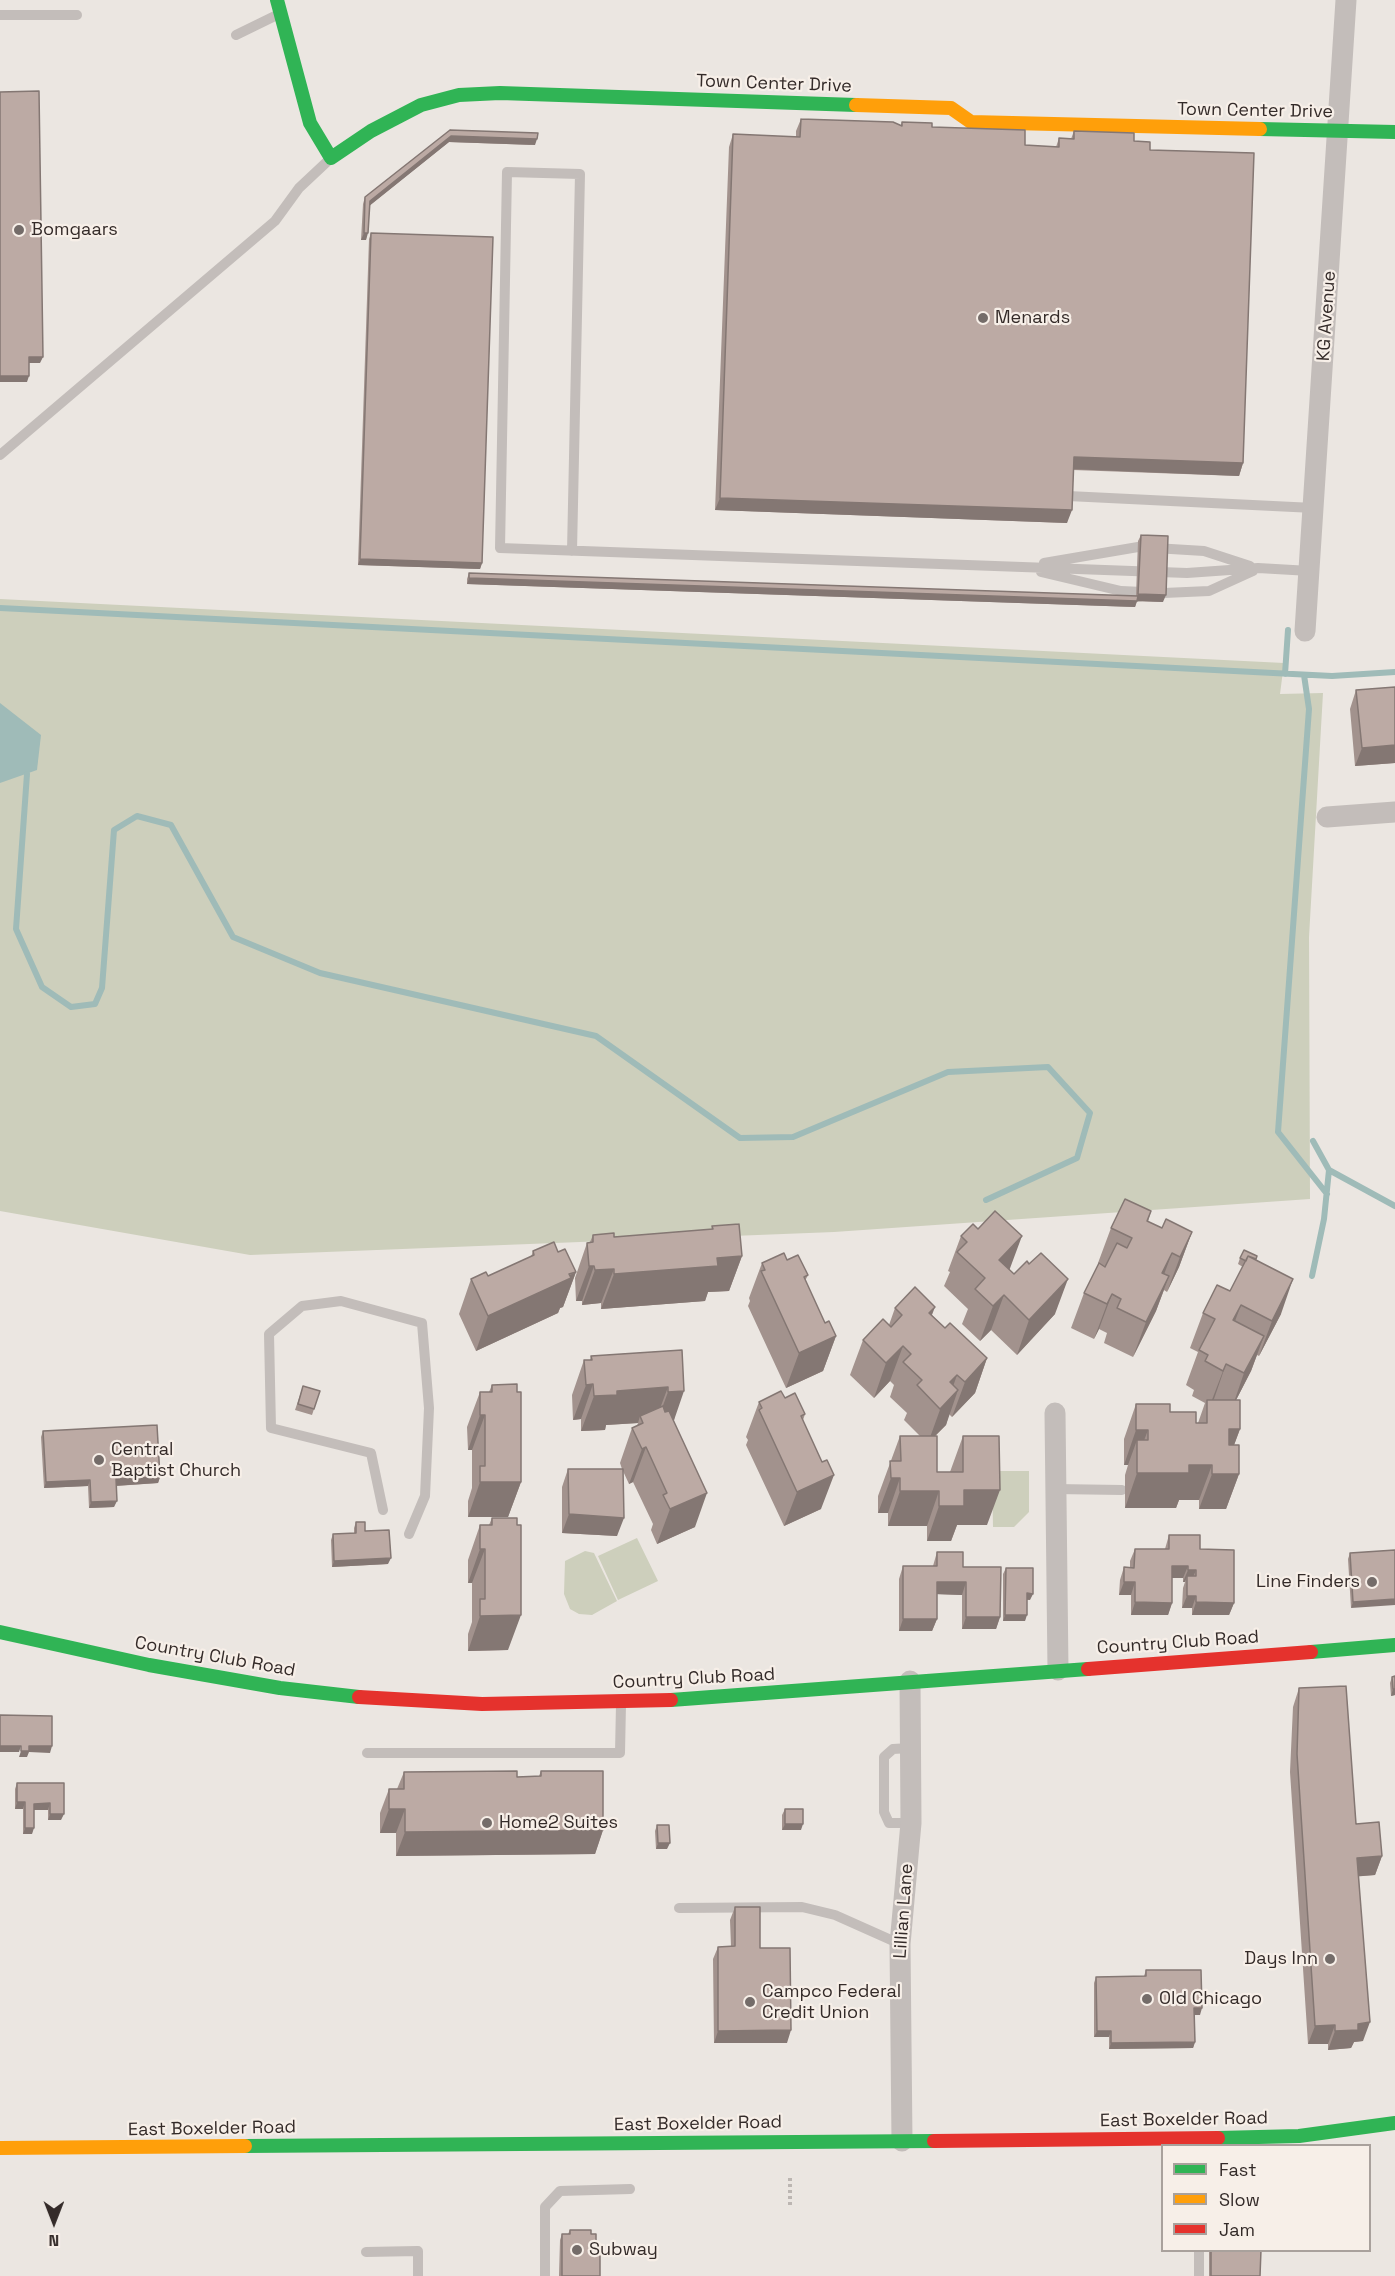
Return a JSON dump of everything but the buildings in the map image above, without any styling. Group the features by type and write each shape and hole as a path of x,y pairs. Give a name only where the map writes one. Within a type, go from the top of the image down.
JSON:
{"street":[{"name":"KG Avenue","path":"1305,631 1346,0"},
{"path":"278,7 310,123 331,158"},
{"name":"Town Center Drive","path":"331,158 371,131 421,105 459,95 500,93 951,108 971,122 1395,132"},
{"path":"1327,817 1395,812"},
{"path":"1055,1413 1058,1670"},
{"name":"Country Club Road","path":"0,1632 150,1665 280,1688 377,1699 482,1704 719,1698 910,1681 1395,1645"},
{"name":"Lillian Lane","path":"902,2140 900,1944 911,1823 910,1681"},
{"name":"East Boxelder Road","path":"0,2148 902,2140 1199,2142 1299,2136 1395,2123"}],"lane":[{"path":"236,35 278,7"},
{"path":"0,15 77,15"},
{"path":"0,455 275,221 299,188 331,158"},
{"path":"572,551 580,174 507,172 500,548 572,551 1187,573 1258,568 1310,571"},
{"path":"1068,496 1314,507"},
{"path":"1019,567 1138,547 1204,551 1258,568"},
{"path":"1019,567 1121,591 1164,593 1209,591 1258,568"},
{"path":"383,1510 371,1454 272,1428 269,1334 302,1306 341,1301 423,1323 429,1408 425,1496 409,1534"},
{"path":"1055,1490 1122,1490"},
{"path":"367,1753 620,1753 621,1701"},
{"path":"679,1908 802,1907 835,1915 900,1944"},
{"path":"545,2276 545,2207 560,2191 630,2188"},
{"path":"366,2252 418,2252 418,2276"},
{"path":"1199,2252 1199,2276"}],"path":[{"path":"790,2178 790,2207"}],"green space":[{"path":"0,599 1284,663 1280,694 1323,693 1309,937 1310,1199 834,1232 250,1255 0,1211"},
{"path":"992,1471 1029,1471 1029,1512 1014,1527 993,1527"},
{"path":"637,1538 658,1581 618,1600 598,1556"},
{"path":"585,1551 594,1553 617,1601 592,1615 579,1614 570,1609 564,1594 565,1561"}],"water":[{"path":"0,703 41,735 37,770 0,783"}],"waterway":[{"path":"0,608 1332,676 1395,672"},
{"path":"1285,674 1288,630"},
{"path":"1304,675 1309,709 1278,1132 1327,1194"},
{"path":"27,774 16,929 42,987 71,1007 95,1004 102,988 114,830 137,816 171,825 233,937 320,973 596,1036 740,1138 793,1137 948,1072 1048,1067 1090,1113 1077,1158 986,1200"},
{"path":"1313,1141 1329,1170"},
{"path":"1312,1276 1324,1219 1329,1170 1395,1206"}],"traffic: fast":[{"path":"277,0 310,123 331,158 371,131 421,105 459,95 500,93 856,105"},
{"path":"1260,129 1395,132"},
{"path":"0,1632 149,1665 280,1688 359,1697"},
{"path":"1311,1652 1395,1645"},
{"path":"671,1700 1088,1669"},
{"path":"1218,2138 1299,2136 1395,2123"},
{"path":"245,2146 934,2141"}],"traffic: slow":[{"path":"856,105 951,108 971,122 1260,129"},
{"path":"0,2148 245,2146"}],"traffic: jam":[{"path":"1088,1669 1311,1652"},
{"path":"359,1697 482,1704 671,1700"},
{"path":"934,2141 1218,2138"}],"place":[{"name":"Bomgaars","path":"19,230"},
{"name":"Menards","path":"983,318"},
{"name":"Central Baptist Church","path":"99,1460"},
{"name":"Line Finders","path":"1372,1582"},
{"name":"Home2 Suites","path":"487,1823"},
{"name":"Days Inn","path":"1330,1959"},
{"name":"Old Chicago","path":"1147,1999"},
{"name":"Campco Federal Credit Union","path":"750,2002"},
{"name":"Subway","path":"577,2250"}]}
